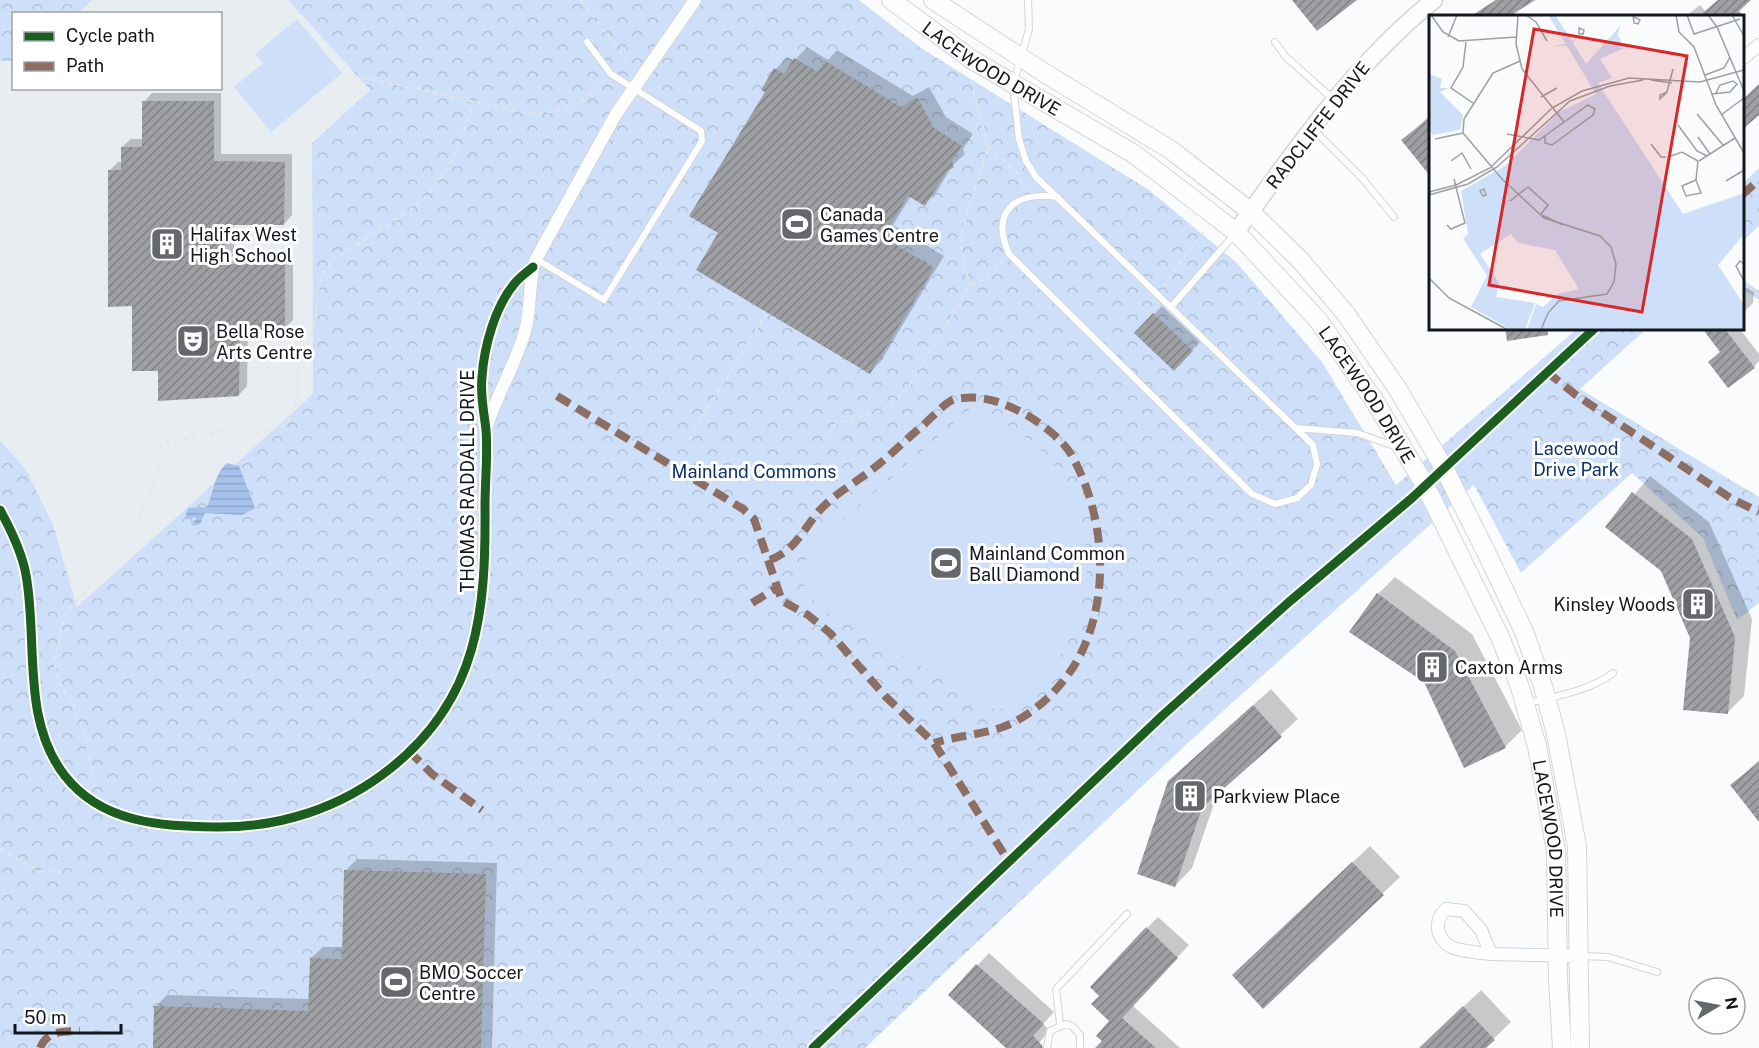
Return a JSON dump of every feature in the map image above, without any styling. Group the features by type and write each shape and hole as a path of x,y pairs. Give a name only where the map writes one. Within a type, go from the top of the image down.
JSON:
{"main road":[{"name":"LACEWOOD DRIVE","path":"891,0 970,58 1134,154 1236,232 1318,320 1348,360 1406,451 1500,637 1525,704 1537,746 1556,851 1557,957 1562,1048"},
{"name":"LACEWOOD DRIVE","path":"933,0 1020,58 1171,150 1251,212 1301,261 1346,314 1397,388 1444,468 1489,558 1525,634 1547,699 1556,734 1577,846 1580,916 1578,956 1580,1048"}],"street":[{"name":"THOMAS RADDALL DRIVE","path":"0,510 14,537 26,572 35,697 41,726 50,753 64,775 92,802 124,817 170,826 226,827 291,818 316,812 354,794 396,764 424,735 443,710 461,678 476,640 484,594 486,430 482,376 487,342 500,308 514,284 534,263 583,172 633,88 695,0"},
{"name":"RADCLIFFE DRIVE","path":"1236,232 1333,99 1377,50 1434,0"},
{"path":"1744,58 1759,45"},
{"name":"THOMAS RADDALL DRIVE","path":"486,430 526,329 534,263"},
{"path":"1491,954 1481,930 1464,911 1446,909 1439,916 1436,927 1440,937 1454,949 1491,954 1578,956"}],"lane":[{"path":"1028,0 1029,29 1013,85 1019,139 1026,161 1036,177 1058,197 1313,445 1317,464 1311,485 1297,498 1275,504 1252,494 1009,254 1001,237 1004,218 1013,204 1028,196 1058,197"},
{"path":"534,263 604,300 702,141 701,131 611,74 587,42"},
{"path":"1275,42 1286,57 1333,99"},
{"path":"1311,128 1362,178 1394,217"},
{"path":"1171,307 1236,232"},
{"path":"1296,428 1357,433 1406,451"},
{"path":"1525,704 1602,681 1613,673"},
{"path":"1060,1024 1056,989 1127,914"},
{"path":"1578,956 1608,957 1657,972"},
{"path":"1047,1048 1047,1036 1060,1024"},
{"path":"1060,1024 1072,1026 1076,1030 1081,1041 1080,1048"}],"path":[{"path":"581,0 626,60"},
{"path":"353,75 531,114 554,113 572,107 592,95 611,74"},
{"path":"969,287 962,246 962,231 988,147 970,76"},
{"path":"139,517 159,469 161,445 226,432 266,432 282,427 291,417 296,401 298,368 314,327 318,286 322,272 334,259 420,201 434,187 450,164 474,103"},
{"path":"988,147 1017,173 1028,196"},
{"path":"1156,293 1172,278 1206,228"},
{"path":"828,435 837,423 885,409 907,389 969,287 988,277 1009,254"},
{"path":"1744,285 1759,294"},
{"path":"689,439 765,315"},
{"path":"91,586 69,609 63,623 54,661 55,673 73,705 92,761 95,791 92,802"},
{"path":"0,849 39,871 65,872"}],"shaded area":[{"name":"Halifax West High School","path":"93,0 288,0 370,90 312,143 313,394 77,608 53,523 27,471 0,440 0,61 12,61 12,90 222,90 222,12 79,12"},
{"path":"227,463 239,466 255,508 242,515 205,513 200,524 191,526 197,517 185,519 188,508 207,507 217,478"}],"green space":[{"path":"0,0 93,0 79,12 12,12 12,61 0,61"},
{"name":"Mainland Commons","path":"288,0 859,0 921,48 1149,190 1236,262 1322,362 1396,485 1576,330 1645,330 1580,389 1759,497 1759,603 1737,620 1703,538 1632,473 1521,573 1474,485 1190,741 865,1048 0,1048 0,440 27,471 53,524 77,607 313,394 312,143 370,90"},
{"path":"297,19 342,73 271,132 234,87 263,63 255,54"},
{"path":"1759,168 1759,226 1744,240 1744,182"},
{"path":"1744,281 1759,291 1759,300 1744,290"},
{"name":"Mainland Common Ball Diamond","path":"970,409 1002,422 1029,440 1051,461 1068,486 1080,514 1086,545 1086,577 1080,611 1066,647 1043,678 1027,692 998,711 820,608 808,594 803,581 804,567 810,549"}],"building":[{"path":"1292,0 1357,0 1317,31"},
{"path":"1496,0 1534,0 1512,15 1474,15"},
{"path":"1718,0 1751,0 1739,11 1742,15 1700,15"},
{"name":"Canada Games Centre","path":"794,58 818,72 825,61 901,107 917,97 934,128 962,146 952,161 954,167 946,172 925,206 908,196 883,237 934,268 870,374 696,270 718,233 689,216 765,92 761,90 774,68 784,74"},
{"path":"1759,84 1759,115 1744,128 1744,98"},
{"name":"Halifax West High School","path":"142,101 214,101 214,161 285,162 284,225 226,225 226,264 285,264 285,330 240,330 239,396 158,401 158,371 132,371 132,306 108,307 108,170 121,170 121,147 142,147"},
{"path":"1429,119 1429,175 1401,140"},
{"path":"1153,313 1193,351 1174,371 1134,333"},
{"path":"1505,330 1547,330 1548,335 1507,341"},
{"path":"1704,330 1726,330 1755,368 1728,388 1708,362 1720,352"},
{"name":"Kinsley Woods","path":"1632,492 1692,539 1735,637 1728,714 1683,710 1690,638 1661,571 1605,527"},
{"name":"Caxton Arms","path":"1377,593 1455,651 1506,748 1464,768 1424,682 1349,632"},
{"name":"Parkview Place","path":"1253,705 1282,737 1202,808 1175,887 1137,874 1168,781"},
{"path":"1759,762 1759,822 1730,785"},
{"path":"1352,862 1384,895 1263,1009 1232,975"},
{"name":"BMO Soccer Centre","path":"344,870 486,874 481,1048 153,1048 154,1006 308,1011 310,958 342,959"},
{"path":"1146,927 1178,958 1122,1018 1156,1048 1095,1048 1102,1041 1096,1036 1109,1021 1091,1004 1099,996 1090,987"},
{"path":"976,964 1044,1024 1033,1036 1042,1048 1006,1048 948,995"},
{"path":"1463,1006 1495,1040 1486,1048 1419,1048"}],"marked path":[{"path":"1744,193 1759,180"},
{"path":"1547,372 1576,395 1732,499 1759,512"},
{"path":"557,396 743,509 754,519 782,601 808,615 830,633 886,697 934,743 1009,862"},
{"path":"770,560 793,545 831,499 877,466 952,400 988,399 1017,410 1048,430 1068,449 1085,483 1094,512 1099,543 1100,574 1097,604 1089,634 1077,661 1047,698 1016,721 1000,728 934,743"},
{"path":"752,603 778,587"},
{"path":"409,751 432,774 482,810"},
{"path":"40,1048 51,1035 80,1031"}],"cycle path":[{"path":"0,510 19,550 26,575 36,705 42,730 51,754 65,776 80,792 96,804 114,813 133,819 174,825 215,827 263,824 309,813 330,805 372,782 420,741 443,712 460,682 479,616 483,581 487,449 482,397 485,353 496,315 508,292 533,267"},
{"path":"813,1048 1163,715 1289,602 1412,498 1593,330"}],"place":[{"name":"Canada Games Centre","path":"797,224"},
{"name":"Halifax West High School","path":"167,244"},
{"name":"Bella Rose Arts Centre","path":"193,341"},
{"name":"Mainland Common Ball Diamond","path":"946,563"},
{"name":"Kinsley Woods","path":"1698,604"},
{"name":"Caxton Arms","path":"1432,667"},
{"name":"Parkview Place","path":"1190,796"},
{"name":"BMO Soccer Centre","path":"396,982"}],"park label":[{"name":"Lacewood Drive Park","path":"1576,458"}]}
